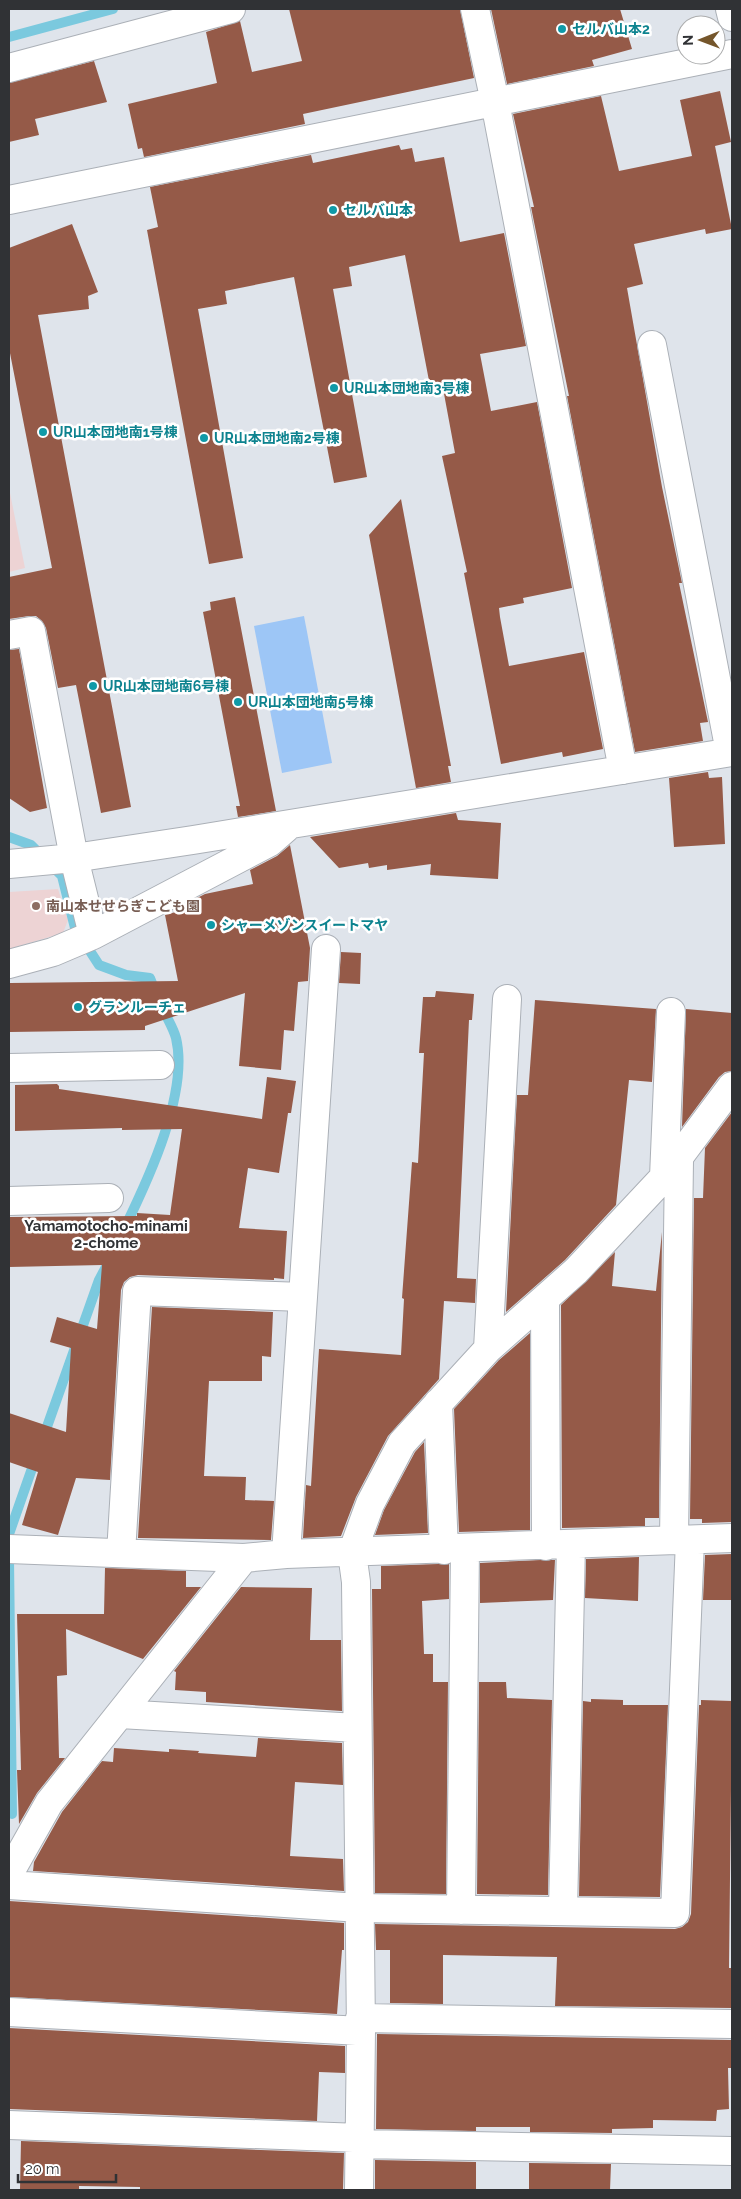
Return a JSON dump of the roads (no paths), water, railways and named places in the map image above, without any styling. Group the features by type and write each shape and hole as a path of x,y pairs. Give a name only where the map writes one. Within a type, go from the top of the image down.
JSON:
{"street":[{"path":"9,68 231,9"},
{"path":"475,9 496,102 623,770"},
{"path":"730,9 732,17"},
{"path":"9,200 732,54"},
{"path":"9,864 74,858 731,752 652,345"},
{"path":"9,635 31,631 74,858 93,935"},
{"path":"9,964 53,952 93,935 270,842 291,824"},
{"path":"286,1554 326,949"},
{"path":"488,1350 507,999"},
{"path":"9,1885 360,1908 675,1913 682,1540 671,1169 671,1012"},
{"path":"9,1068 160,1065"},
{"path":"359,2190 360,1908 356,1582 352,1554 370,1504 402,1443 488,1350 576,1271 671,1169 732,1086"},
{"path":"9,1201 109,1198"},
{"path":"121,1553 137,1291 303,1297"},
{"path":"545,1299 558,1545 563,1911"},
{"path":"438,1403 454,1549 461,1910"},
{"path":"9,1549 244,1558 286,1554 352,1554 732,1538"},
{"path":"9,1874 49,1803 244,1558"},
{"path":"120,1714 358,1728"},
{"path":"9,2012 360,2025 732,2024"},
{"path":"9,2125 360,2141 732,2151"}],"waterway":[{"path":"9,37 113,9"},
{"path":"9,837 31,845 62,876 75,928 99,965 126,975 150,978 156,993"},
{"path":"125,1227 155,1160 172,1109 177,1083 179,1060 176,1038 162,1006"},
{"path":"43,1438 99,1280 107,1265"},
{"path":"9,1534 36,1457"},
{"path":"9,1558 12,1814"}],"place":[{"name":"セルバ山本2","path":"562,29"},
{"name":"セルバ山本","path":"333,210"},
{"name":"UR山本団地南3号棟","path":"334,388"},
{"name":"UR山本団地南1号棟","path":"43,432"},
{"name":"UR山本団地南2号棟","path":"204,438"},
{"name":"UR山本団地南6号棟","path":"93,686"},
{"name":"UR山本団地南5号棟","path":"238,702"},
{"name":"南山本せせらぎこども園","path":"36,906"},
{"name":"シャーメゾンスイートマヤ","path":"211,925"},
{"name":"グランルーチェ","path":"78,1007"}],"district":[{"name":"Yamamotocho-minami 2-chome","path":"106,1234"}]}
